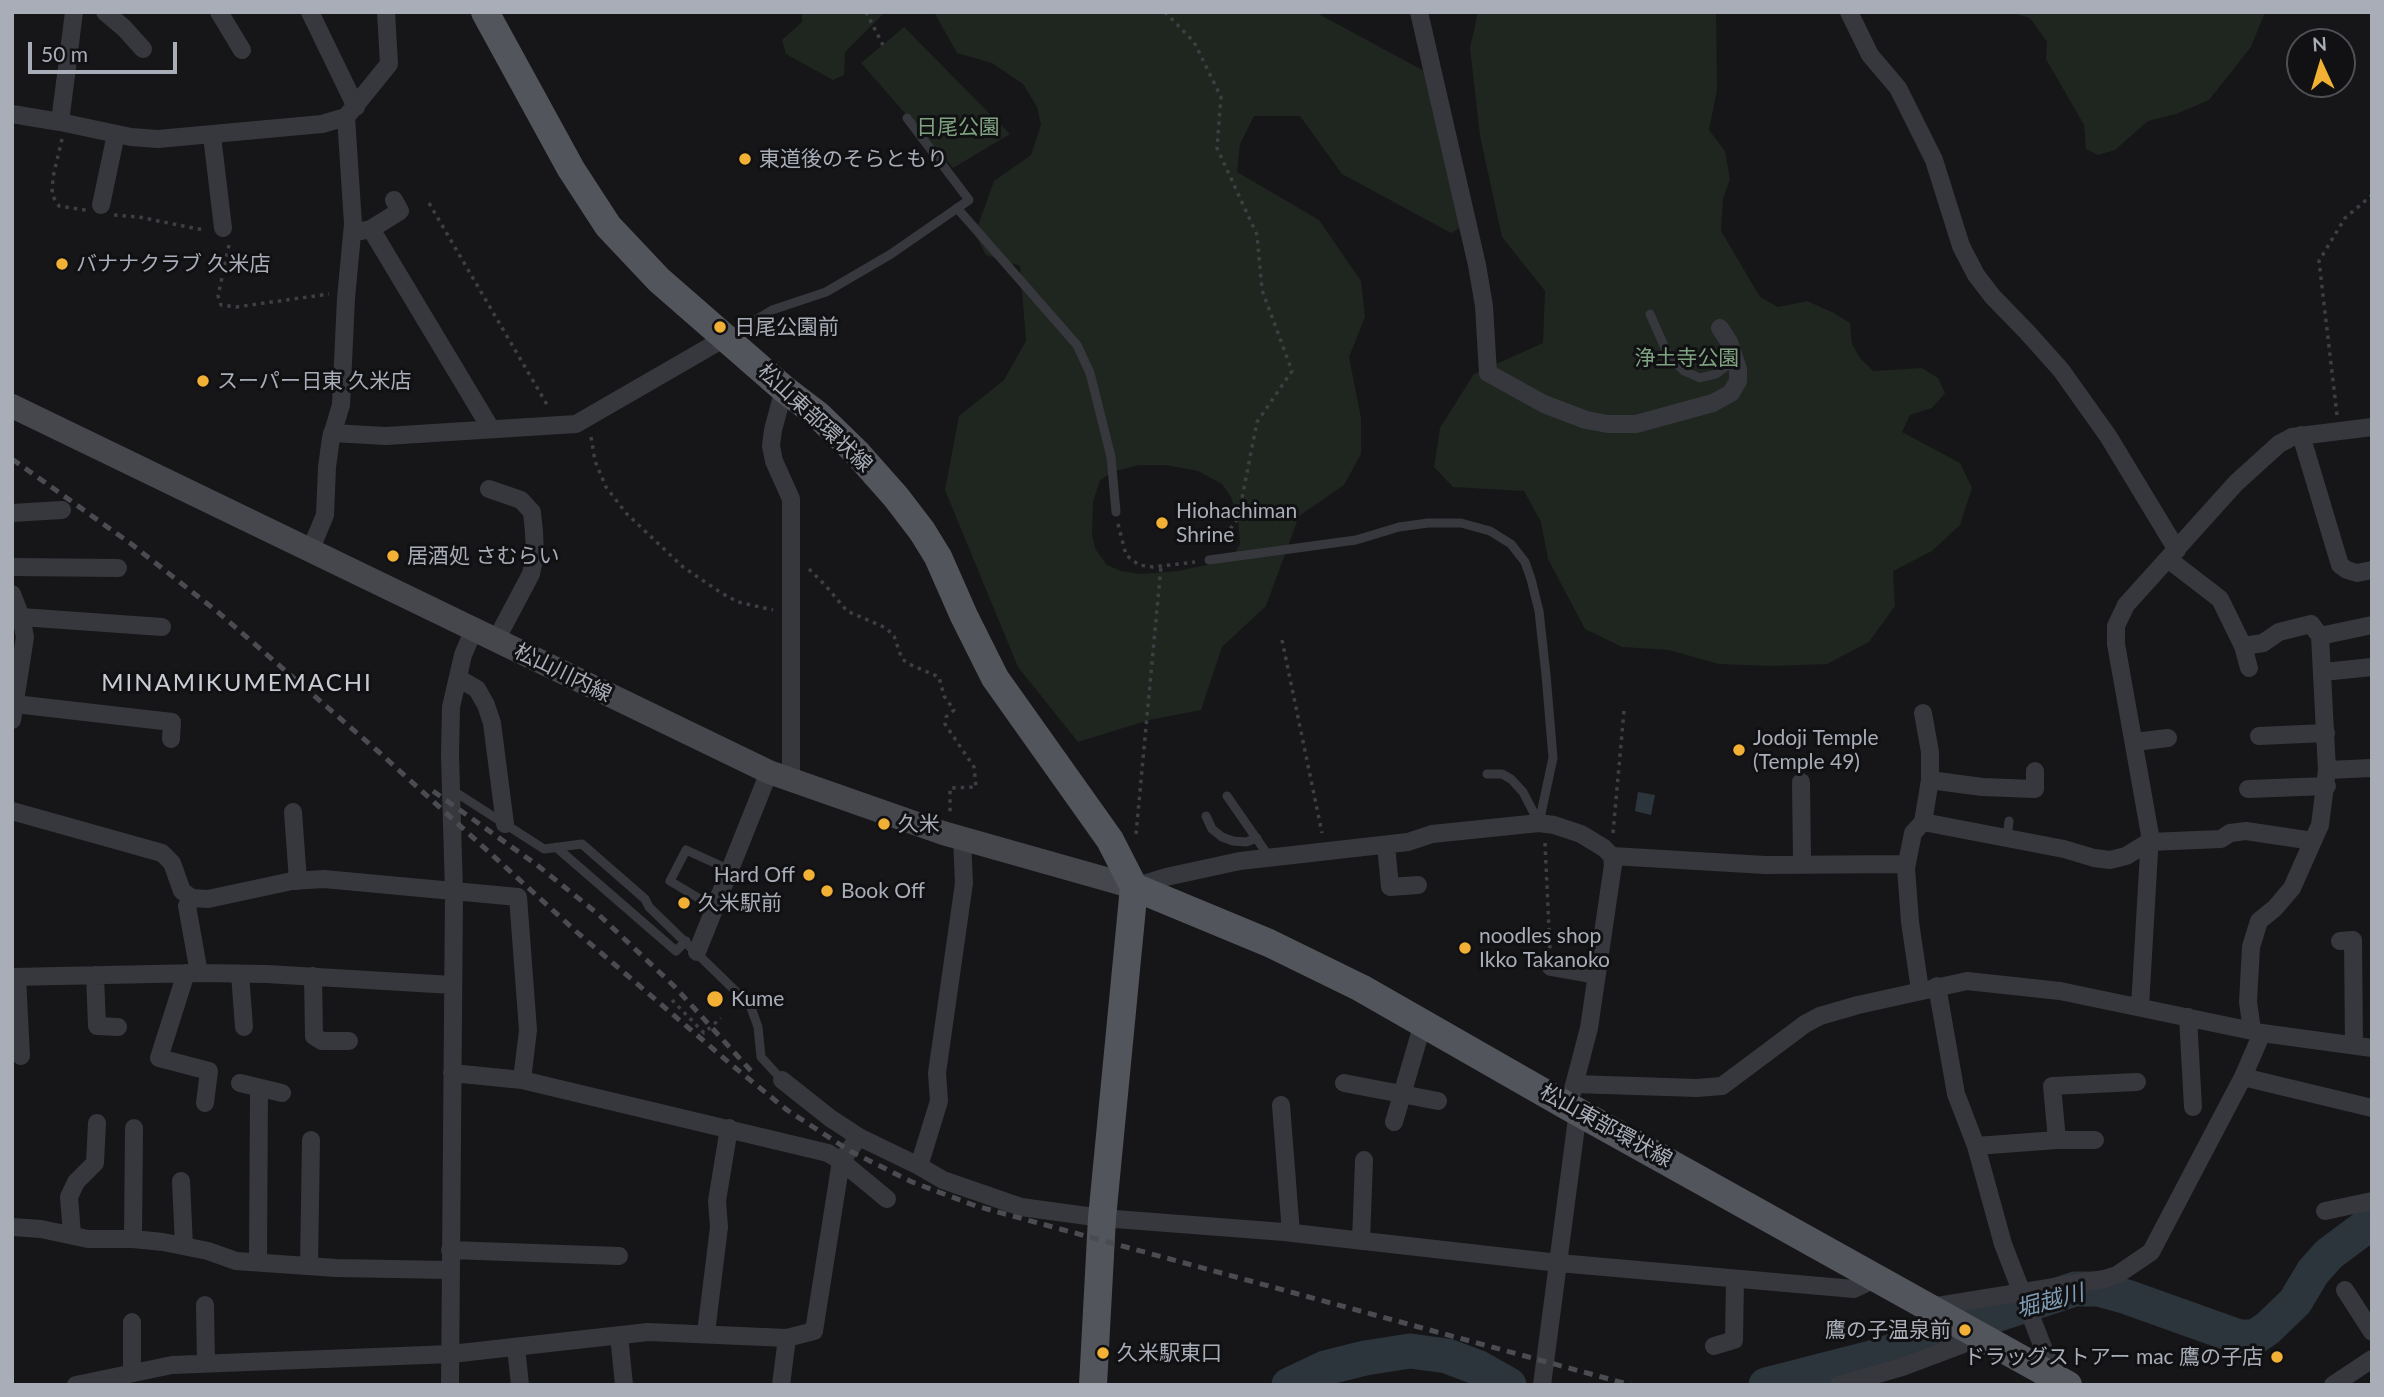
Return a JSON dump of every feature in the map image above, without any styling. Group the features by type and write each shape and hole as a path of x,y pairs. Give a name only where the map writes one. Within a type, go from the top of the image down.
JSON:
{"main road":[{"name":"松山東部環状線","path":"485,12 571,169 608,226 660,280 784,389 818,415 857,453 922,531 938,557 995,678 1110,840 1134,887 1269,943 1361,988 1574,1101 1877,1278 2061,1380"},
{"name":"松山川内線","path":"12,407 780,776 953,836 1134,887"},
{"path":"1093,1385 1102,1218 1134,887"}],"street":[{"path":"62,123 74,12"},
{"path":"105,12 143,49"},
{"path":"219,12 242,50"},
{"path":"310,12 351,112 352,233 341,405 332,433 327,467 325,516 310,551"},
{"path":"12,114 116,134 158,139 321,124 351,112 389,64 386,12"},
{"path":"1419,12 1477,265 1484,306 1488,373 1544,404 1586,420 1608,424 1636,424 1713,403 1731,393 1738,381 1735,360 1729,342 1720,328"},
{"path":"1849,12 1870,54 1898,88 1934,160 1961,246 1976,275 2061,370 2108,436 2172,555 2220,599 2243,646 2249,668"},
{"path":"100,210 116,134"},
{"path":"212,136 223,228"},
{"path":"352,233 371,229 400,211 394,200"},
{"path":"371,229 491,429"},
{"path":"332,433 386,436 576,424 725,338"},
{"path":"691,947 715,908 730,870 780,776 792,614 791,499 774,461 771,446 784,389"},
{"path":"2140,1007 2150,835 2116,644 2116,626 2126,605 2236,483 2279,444 2301,435 2372,427"},
{"path":"2301,435 2340,565 2357,573 2372,569"},
{"path":"489,489 521,500 532,512 534,531 535,555 531,574 496,640"},
{"path":"12,513 62,509"},
{"path":"12,567 118,568"},
{"path":"12,594 25,637 17,660 14,712 172,722 171,740"},
{"path":"21,617 162,627"},
{"path":"1936,1310 2023,1299 2104,1279 2117,1275 2151,1252 2243,1077 2257,1032 2248,1003 2251,947 2259,921 2275,908 2291,888 2313,841 2320,825 2327,778 2320,636 2311,624 2279,632 2263,643 2243,646"},
{"path":"2320,636 2372,625"},
{"path":"450,1385 454,892 450,789 452,707 463,655 474,629"},
{"path":"2323,672 2372,667"},
{"path":"458,678 477,689 492,723 505,824"},
{"path":"1923,713 1930,752 1930,780 1923,822 1913,833 1907,864 1910,922 1956,1094 1976,1146 2003,1244 2023,1299 2061,1380"},
{"path":"2259,736 2326,733"},
{"path":"2134,742 2168,738"},
{"path":"2248,789 2327,778 2372,768"},
{"path":"1930,780 1982,787 2035,789 2035,771"},
{"path":"1798,865 1802,858 1801,782"},
{"path":"12,811 162,853 172,863 182,891 192,898 208,899 298,881 324,879 518,897 528,1030 522,1080"},
{"path":"293,812 298,881"},
{"path":"1923,822 2008,830 2094,858 2110,860 2126,856 2149,842 2221,839 2230,833 2246,831 2313,841"},
{"path":"1134,887 1203,869 1271,858 1408,842 1432,834 1542,823 1581,834 1612,856 1613,865 1589,1028 1574,1101 1559,1263 1542,1385"},
{"path":"919,1166 939,1101 937,1073 964,883 953,836"},
{"path":"1386,845 1390,887 1418,885"},
{"path":"1612,856 1765,865 1907,864"},
{"path":"192,898 187,906 192,973 159,1058 209,1071 205,1103"},
{"path":"1574,1101 1722,1086 1805,1024 1820,1016 1967,981 2060,991 2257,1032 2363,1046 2353,940 2340,941"},
{"path":"1551,967 1596,975"},
{"path":"21,1056 15,977 192,973 313,976 452,985"},
{"path":"240,974 244,1027"},
{"path":"95,975 97,1026 118,1027"},
{"path":"313,976 314,1036 322,1041 349,1041"},
{"path":"2188,1017 2193,1107"},
{"path":"1394,1122 1423,1023"},
{"path":"452,1073 522,1080 828,1153 887,1199"},
{"path":"2243,1077 2372,1108"},
{"path":"782,1080 859,1137 943,1180 1021,1207 1102,1218 1291,1233 1559,1263 1854,1289 1877,1278"},
{"path":"2057,1140 2052,1086 2137,1082"},
{"path":"240,1083 282,1093"},
{"path":"1344,1083 1438,1101"},
{"path":"258,1262 259,1088"},
{"path":"1281,1105 1291,1233"},
{"path":"72,1234 69,1197 76,1182 95,1163 97,1123"},
{"path":"133,1239 134,1128"},
{"path":"706,1333 719,1227 717,1201 729,1128"},
{"path":"76,1385 172,1365 451,1354 648,1332 787,1338 814,1332 841,1161 859,1137"},
{"path":"309,1266 311,1140"},
{"path":"1976,1146 2095,1140"},
{"path":"1361,1241 1364,1160"},
{"path":"181,1181 184,1246"},
{"path":"2325,1211 2372,1201"},
{"path":"12,1227 72,1234 88,1239 133,1239 184,1246 236,1261 450,1270"},
{"path":"450,1250 619,1256"},
{"path":"1714,1346 1734,1340 1735,1279"},
{"path":"2345,1290 2372,1332"},
{"path":"205,1305 206,1363"},
{"path":"132,1322 132,1373"},
{"path":"619,1335 624,1385"},
{"path":"1839,1385 1902,1367 1979,1335"},
{"path":"781,1385 787,1338"},
{"path":"516,1347 520,1385"},
{"path":"2333,1385 2372,1359"}],"lane":[{"path":"725,338 772,310 826,292 891,254 969,200 908,118"},
{"path":"957,208 1077,345 1090,373 1111,457 1116,512"},
{"path":"1650,314 1669,357 1684,371 1700,379 1716,374 1735,360"},
{"path":"1209,560 1321,546 1428,523 1461,523 1490,531 1511,544 1525,562 1539,611 1553,758 1542,823"},
{"path":"1487,774 1502,774 1511,779 1523,792 1542,823"},
{"path":"450,789 544,849 582,844 645,899 649,907 750,1005 758,1027 761,1057 782,1080"},
{"path":"1227,796 1271,858"},
{"path":"1206,816 1212,829 1222,837 1246,842 1257,838"},
{"path":"556,847 676,951 691,947"},
{"path":"715,908 670,881 686,850 730,870"}],"path":[{"path":"866,12 883,45"},
{"path":"1116,512 1126,555 1139,565 1161,566 1209,560 1238,517 1257,422 1292,371 1262,290 1257,236 1217,148 1221,97 1194,42 1166,12"},
{"path":"62,123 52,195 59,206 100,210 198,229 223,228 230,236 228,258 218,296 221,305 236,307 347,292"},
{"path":"2339,431 2319,261 2345,218 2372,195"},
{"path":"429,203 556,419 587,417 595,461 606,487 626,513 683,567 723,594 738,602 792,614"},
{"path":"792,560 809,569 847,611 886,628 894,636 902,659 939,677 944,696 954,710 946,717 945,724 974,767 976,787 950,788 953,836"},
{"path":"1136,834 1161,566"},
{"path":"1282,640 1326,851"},
{"path":"1612,856 1624,711"},
{"path":"1542,823 1551,967"},
{"path":"672,1000 704,1033 721,1018"}],"green space":[{"path":"802,12 885,12 845,52 844,75 833,80 786,54 782,40 802,22"},
{"path":"934,12 1315,12 1424,71 1468,223 1451,233 1342,174 1300,116 1254,116 1240,144 1237,172 1319,220 1361,281 1365,317 1349,357 1361,418 1361,454 1344,485 1299,516 1266,606 1222,647 1201,710 1149,720 1078,742 1018,667 945,490 959,416 1004,380 1026,341 1020,266 986,255 975,234 994,181 1031,155 1041,125 1037,107 1023,84 992,63 957,53","holes":["1139,465 1166,465 1198,471 1222,484 1231,497 1238,518 1240,544 1235,553 1225,561 1178,571 1140,574 1121,571 1107,565 1096,550 1092,536 1093,502 1100,480 1115,471"]},
{"name":"浄土寺公園","path":"1478,12 1716,12 1717,90 1709,130 1725,151 1730,179 1723,199 1721,231 1760,297 1778,307 1807,301 1850,323 1852,344 1860,358 1873,371 1922,368 1938,378 1945,393 1932,408 1910,415 1902,432 1960,463 1972,488 1960,525 1932,551 1893,571 1895,606 1869,642 1827,664 1771,666 1719,664 1669,650 1622,647 1585,629 1548,559 1541,522 1524,491 1453,487 1434,467 1440,428 1474,374 1543,343 1545,291 1502,237 1480,136 1470,48"},
{"path":"2010,12 2265,12 2251,47 2209,100 2176,114 2148,121 2115,150 2098,155 2086,149 2084,125 2046,59 2047,42 2030,18"},
{"name":"日尾公園","path":"904,27 1010,134 953,168 861,63"}],"shaded area":[{"path":"1638,792 1655,795 1651,815 1635,811"}],"waterway":[{"name":"堀越川","path":"1766,1385 1879,1356 2075,1289 2098,1289 2239,1337 2255,1337 2295,1302 2313,1272 2329,1254 2372,1222"},
{"name":"堀越川","path":"1289,1385 1325,1368 1410,1351 1447,1356 1479,1368 1509,1385"}],"railway":[{"path":"12,459 130,543 219,613 380,753 579,934 733,1066 787,1110 850,1151 912,1182 976,1206 1631,1385"},
{"path":"433,791 537,865 598,914 674,986 752,1072"}],"place":[{"name":"東道後のそらともり","path":"745,159"},
{"name":"バナナクラブ 久米店","path":"62,264"},
{"name":"日尾公園前","path":"720,327"},
{"name":"スーパー日東 久米店","path":"203,381"},
{"name":"Hiohachiman Shrine","path":"1162,523"},
{"name":"居酒処 さむらい","path":"393,556"},
{"name":"Jodoji Temple (Temple 49)","path":"1739,750"},
{"name":"久米","path":"884,824"},
{"name":"Hard Off","path":"809,875"},
{"name":"Book Off","path":"827,891"},
{"name":"久米駅前","path":"684,903"},
{"name":"noodles shop Ikko Takanoko","path":"1465,948"},
{"name":"Kume","path":"715,999"},
{"name":"鷹の子温泉前","path":"1965,1330"},
{"name":"久米駅東口","path":"1103,1353"},
{"name":"ドラッグストアー mac 鷹の子店","path":"2277,1357"}],"district":[{"name":"MINAMIKUMEMACHI","path":"237,683"}]}
